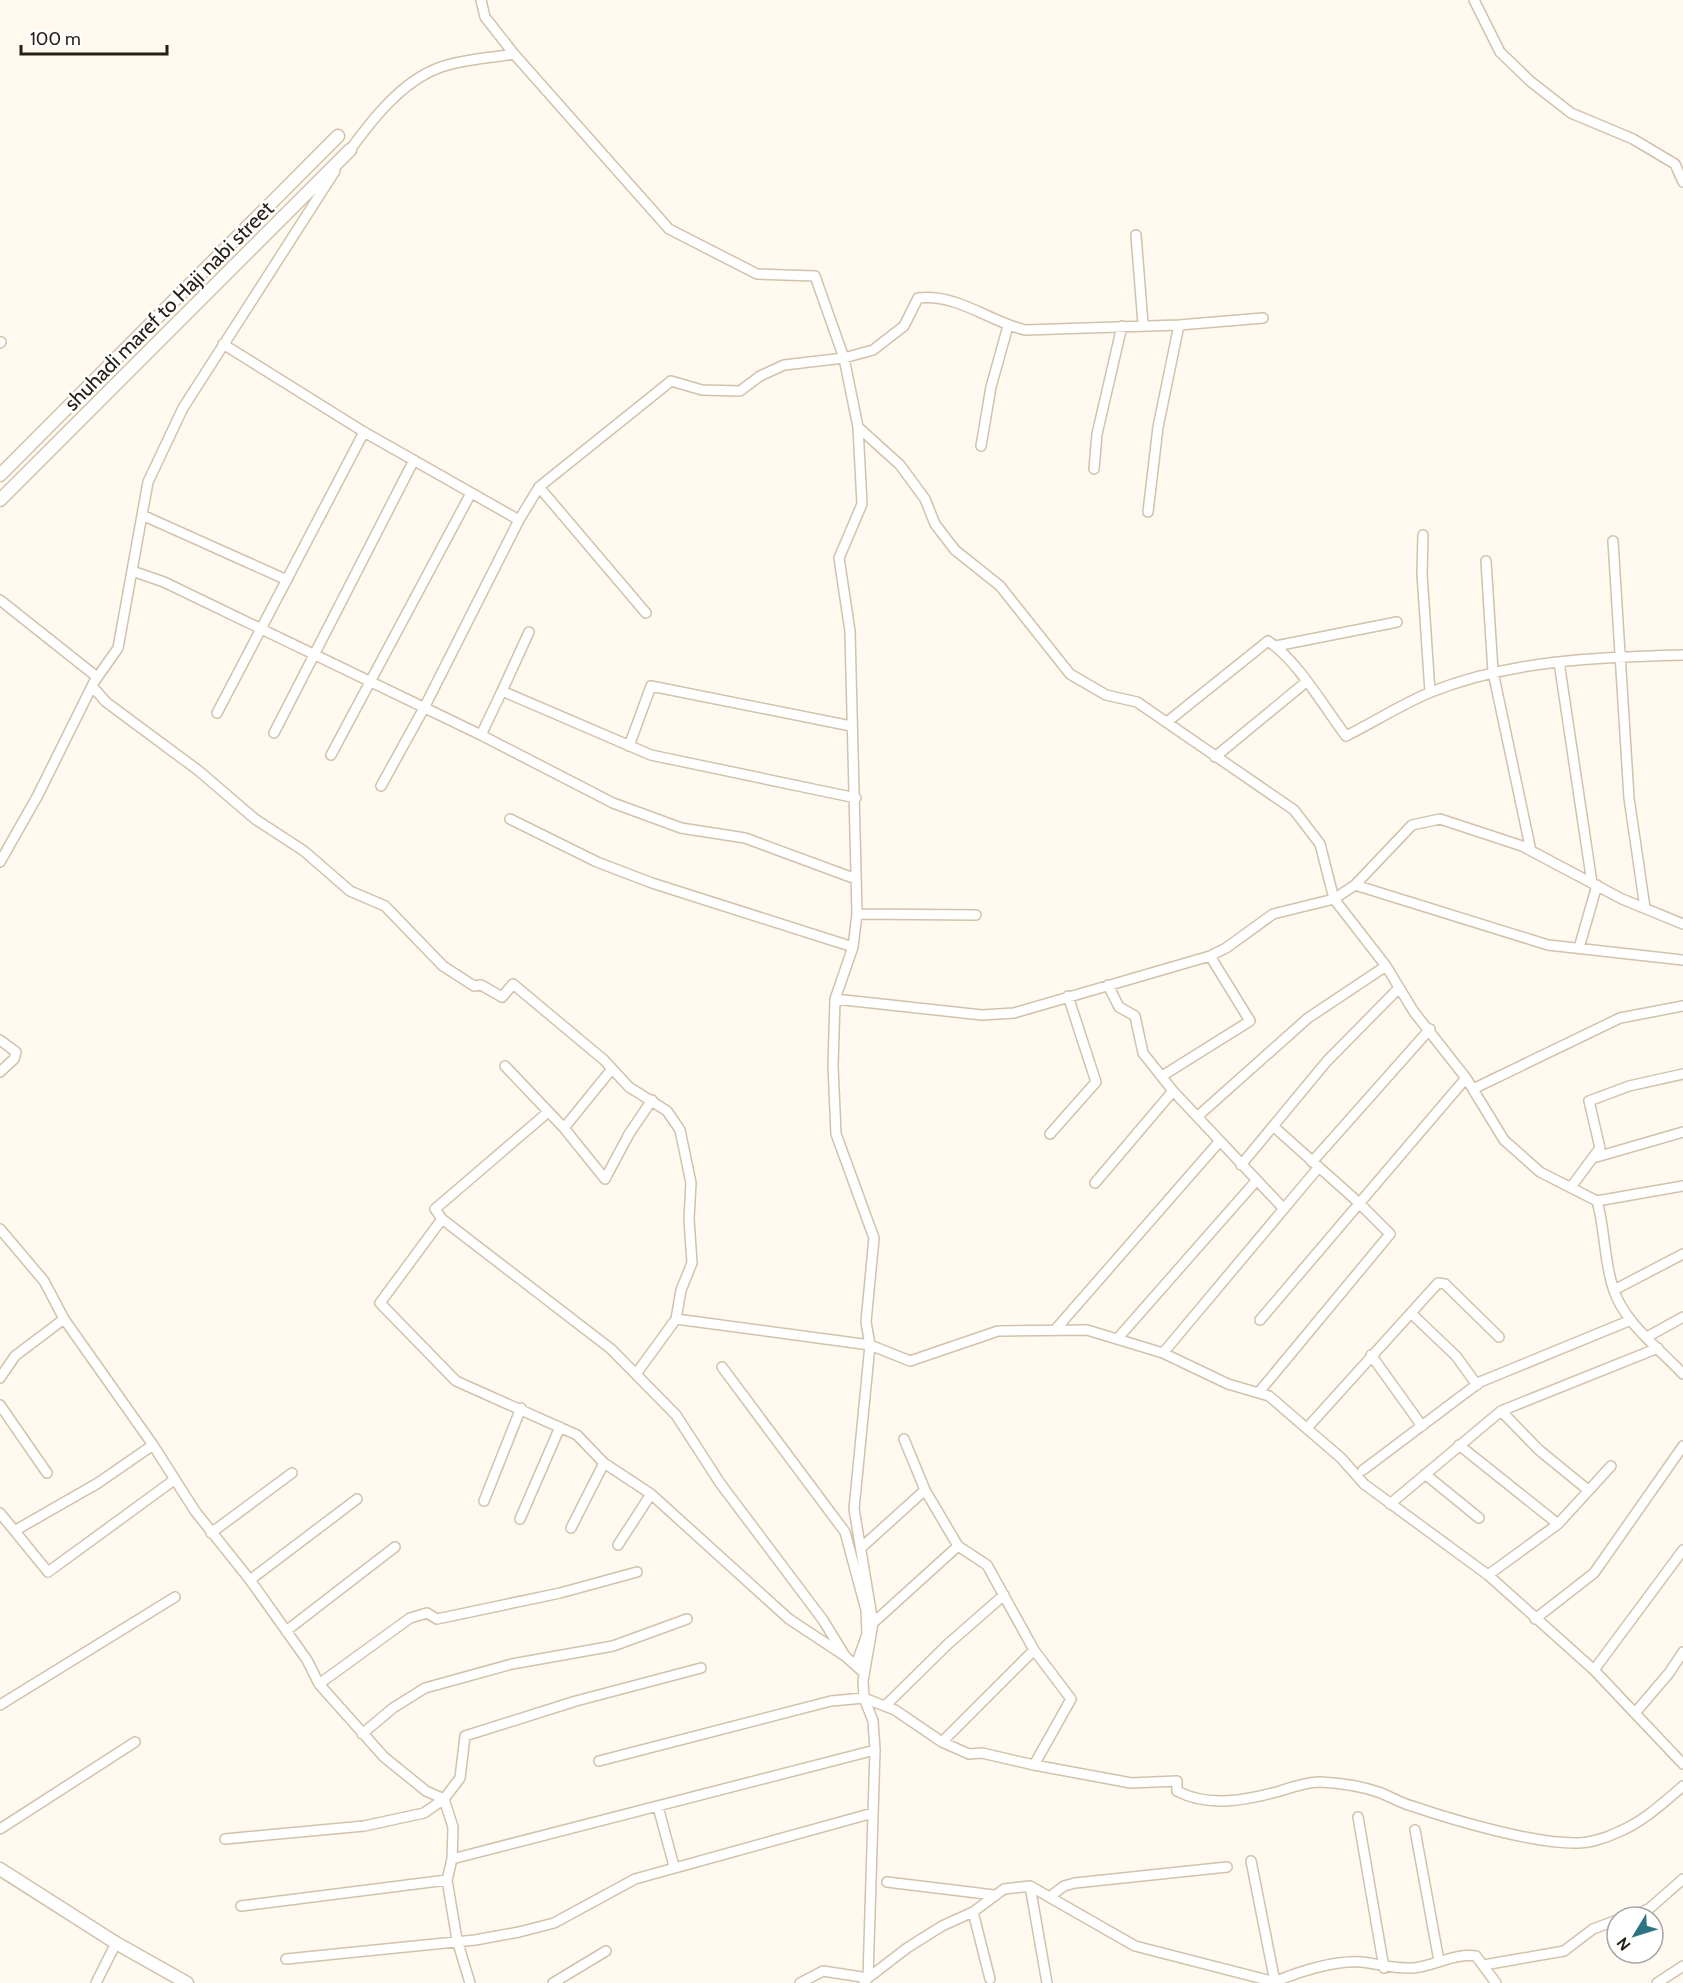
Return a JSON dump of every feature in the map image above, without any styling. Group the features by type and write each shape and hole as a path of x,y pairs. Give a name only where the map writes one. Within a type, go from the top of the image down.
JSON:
{"main road":[{"name":"shuhadi maref to Haji nabi street","path":"0,475 338,136"},
{"path":"0,500 350,150"},
{"path":"0,1869 116,1943 187,1983"}],"street":[{"path":"481,0 484,17 514,54 669,229 757,274 815,276 844,358 858,427 862,504 839,558 850,631 851,726 856,798 857,914 853,947 835,999 833,1066 836,1134 874,1238 866,1322 870,1346 856,1468 854,1509 873,1623 860,1669"},
{"path":"1474,0 1500,52 1530,81 1571,113 1633,139 1675,164 1683,183"},
{"path":"0,862 38,795 94,682 118,648 148,482 183,408 223,344 366,125 419,77 442,66 514,54"},
{"path":"1136,235 1143,324"},
{"path":"381,786 424,708 519,520 539,487 671,381 702,390 740,391 760,376 784,365 844,358 873,350 904,326 918,298 936,296 986,313 1008,326 1025,330 1143,324 1179,325 1263,318"},
{"path":"1148,512 1158,428 1179,325"},
{"path":"981,446 991,387 1008,326"},
{"path":"1094,470 1097,434 1122,326"},
{"path":"223,344 364,432 519,520"},
{"path":"858,427 900,465 925,499 935,524 955,550 1000,586 1070,674 1107,695 1137,702 1294,810 1320,844 1334,899 1386,966 1398,989 1466,1078 1504,1140 1517,1154 1540,1172 1597,1201 1683,1186"},
{"path":"217,713 364,432"},
{"path":"274,734 414,460"},
{"path":"539,487 646,613"},
{"path":"331,755 471,493"},
{"path":"142,514 287,580"},
{"path":"1423,535 1422,573 1430,692"},
{"path":"1613,541 1629,798 1645,908"},
{"path":"1486,561 1493,672 1531,850"},
{"path":"132,571 164,582 481,735 623,807 681,828 745,838 856,879"},
{"path":"0,600 94,682 106,702 199,771 255,819 304,851 350,891 385,906 443,966 474,986 481,985 502,997 513,984 604,1060 629,1087 666,1111 680,1130 691,1183 689,1219 692,1263 681,1290 676,1319 636,1374"},
{"path":"1276,646 1397,622"},
{"path":"481,735 529,632"},
{"path":"1167,722 1268,641 1276,646 1306,682 1346,736 1430,692 1493,672 1621,656 1683,655"},
{"path":"1559,662 1594,884 1579,948"},
{"path":"1215,757 1306,682"},
{"path":"629,746 651,686 851,726"},
{"path":"502,691 651,755 856,798"},
{"path":"510,819 597,862 652,883 853,947"},
{"path":"835,999 982,1015 1014,1013 1210,956 1273,914 1334,899 1355,885 1412,825 1440,819 1531,850 1594,884 1683,924"},
{"path":"1355,885 1548,945 1683,960"},
{"path":"857,914 975,915"},
{"path":"1162,1076 1250,1021 1210,956"},
{"path":"1198,1116 1308,1018 1386,966"},
{"path":"1108,985 1119,1007 1135,1016 1143,1053 1173,1091 1198,1116 1219,1142 1284,1209"},
{"path":"1242,1165 1327,1061 1398,989"},
{"path":"1050,1134 1096,1082 1068,996"},
{"path":"1473,1089 1620,1018 1683,1006"},
{"path":"1162,1353 1284,1209 1315,1165 1430,1029"},
{"path":"0,1040 16,1052 14,1059 0,1072"},
{"path":"505,1066 547,1113 564,1128 605,1179 629,1134 652,1100"},
{"path":"564,1128 611,1070"},
{"path":"1571,1187 1600,1148 1600,1139 1590,1101 1629,1086 1683,1074"},
{"path":"1260,1320 1358,1202 1466,1078"},
{"path":"1095,1183 1173,1091"},
{"path":"547,1113 435,1209 442,1219 611,1349 676,1415 720,1483 823,1620 845,1656"},
{"path":"1259,1392 1389,1236 1388,1231 1358,1202 1273,1126"},
{"path":"1592,1159 1683,1132"},
{"path":"1055,1330 1219,1142"},
{"path":"1118,1338 1256,1181"},
{"path":"1597,1201 1604,1224 1608,1266 1614,1290 1630,1320 1683,1374"},
{"path":"442,1219 380,1303 456,1381 577,1435 604,1463 651,1494 789,1619 845,1656 860,1669"},
{"path":"0,1229 44,1281 64,1319 153,1444 174,1480 211,1533 250,1580 307,1660 319,1684 384,1757 426,1791 444,1799 453,1827 452,1859 447,1880 457,1940 470,1983"},
{"path":"1614,1290 1683,1254"},
{"path":"1307,1428 1371,1354 1438,1283 1445,1284 1499,1337"},
{"path":"1413,1315 1456,1356 1476,1385"},
{"path":"1647,1337 1683,1317"},
{"path":"0,1377 15,1356 64,1319"},
{"path":"676,1319 870,1346 910,1360 998,1331 1086,1330 1162,1353 1227,1384 1269,1396 1341,1458 1364,1484 1488,1575 1594,1670 1683,1764"},
{"path":"1363,1470 1476,1385 1630,1320"},
{"path":"1389,1504 1501,1411 1658,1348"},
{"path":"1371,1354 1422,1426"},
{"path":"722,1367 845,1532 866,1610 867,1634 860,1669 864,1698 873,1721 874,1750 866,1981"},
{"path":"0,1405 47,1473"},
{"path":"484,1501 520,1408"},
{"path":"1501,1411 1539,1450 1588,1490"},
{"path":"520,1519 560,1427"},
{"path":"904,1439 924,1490 958,1546 987,1565 1034,1650 1071,1699 1034,1765"},
{"path":"16,1530 98,1483 153,1444"},
{"path":"1459,1445 1558,1524"},
{"path":"1535,1619 1594,1573 1683,1446"},
{"path":"571,1528 604,1463"},
{"path":"1488,1575 1558,1524 1611,1466"},
{"path":"211,1533 292,1473"},
{"path":"1425,1474 1479,1518"},
{"path":"0,1513 48,1572 174,1480"},
{"path":"862,1547 924,1490"},
{"path":"618,1545 651,1494"},
{"path":"250,1580 357,1499"},
{"path":"845,1532 857,1525"},
{"path":"873,1623 958,1546"},
{"path":"286,1631 395,1547"},
{"path":"1594,1670 1683,1550"},
{"path":"319,1684 410,1618 427,1613 437,1619 560,1593 637,1572"},
{"path":"885,1706 948,1644 1004,1596"},
{"path":"0,1705 175,1597"},
{"path":"362,1734 393,1708 425,1688 513,1664 613,1646 687,1619"},
{"path":"942,1742 1034,1650"},
{"path":"1635,1713 1669,1673 1683,1652"},
{"path":"225,1839 364,1826 424,1813 444,1799 460,1778 465,1736 576,1701 701,1668"},
{"path":"599,1761 831,1701 864,1698 885,1706 942,1742 969,1754 982,1753 1034,1765 1131,1782 1177,1781 1178,1791 1188,1797 1223,1801 1259,1796 1317,1782 1335,1784 1377,1791 1411,1806 1482,1826 1577,1843 1614,1834 1636,1823 1660,1807 1683,1786"},
{"path":"0,1829 135,1742"},
{"path":"452,1859 874,1750"},
{"path":"658,1807 674,1866"},
{"path":"285,1959 519,1932 554,1923 635,1879 674,1866 873,1813"},
{"path":"1358,1817 1384,1968"},
{"path":"1415,1830 1439,1961"},
{"path":"1251,1861 1273,1982"},
{"path":"1052,1895 1064,1886 1075,1883 1227,1867"},
{"path":"1653,1905 1683,1879"},
{"path":"241,1906 447,1880"},
{"path":"887,1882 994,1895"},
{"path":"800,1983 823,1971 866,1981 933,1932 973,1912 1004,1889 1030,1886 1052,1895 1087,1919 1135,1946 1273,1982 1322,1967 1361,1962 1384,1968 1414,1968 1466,1954 1476,1956 1496,1983"},
{"path":"1030,1886 1047,1983"},
{"path":"973,1912 990,1980"},
{"path":"1484,1965 1564,1951 1593,1929 1605,1924"},
{"path":"96,1983 116,1943"},
{"path":"553,1983 606,1951"},
{"path":"1657,1983 1683,1966"}]}
